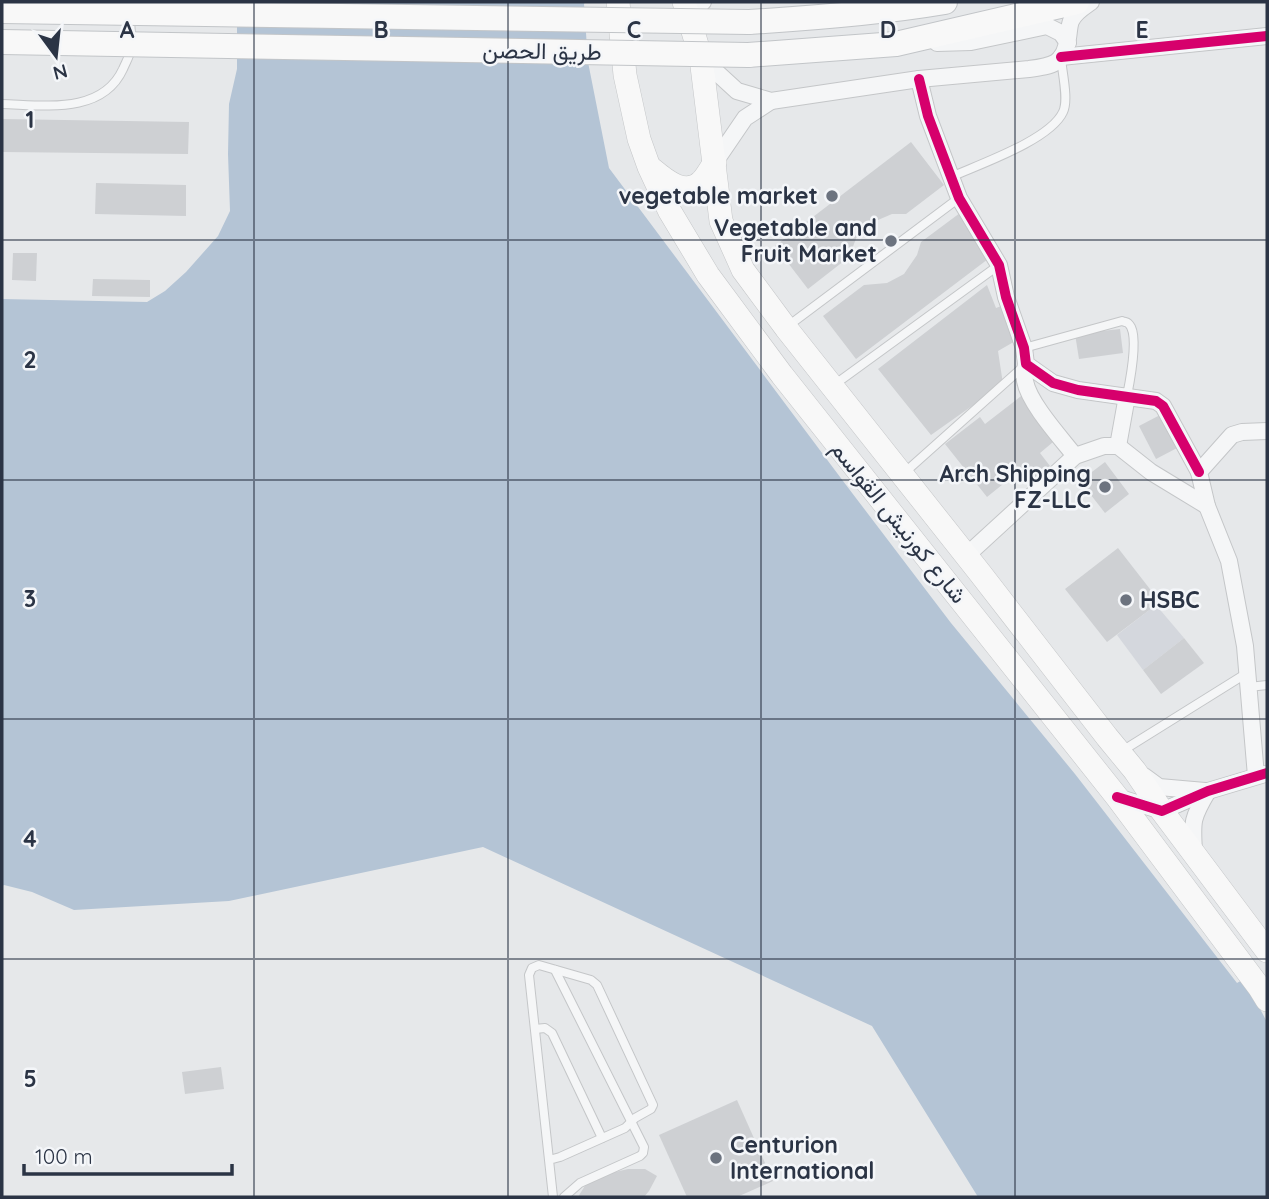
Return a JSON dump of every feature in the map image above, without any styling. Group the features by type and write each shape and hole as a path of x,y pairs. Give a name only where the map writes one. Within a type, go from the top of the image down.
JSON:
{"main road":[{"name":"شارع كورنيش القواسم","path":"618,2 625,75 639,139 669,210 708,275 782,375 1117,797 1267,1000"},
{"path":"750,22 868,2"},
{"name":"طريق الحصن","path":"2,11 750,22 839,16 945,2"},
{"name":"طريق الحصن","path":"2,42 748,55 896,44 1077,2"},
{"name":"شارع كورنيش القواسم","path":"691,5 701,58 721,220 743,270 1135,771 1267,951"},
{"path":"649,167 667,182 681,188 702,182 715,162"}],"street":[{"path":"715,162 745,118 771,101 919,79 1037,68 1056,62 1064,50 1071,22 1077,12 1091,2"},
{"path":"896,44 971,42 1047,26 1061,33 1064,50"},
{"path":"1064,50 1267,36"},
{"path":"701,58 737,91 771,101"},
{"path":"919,79 928,116 959,198 999,265 1006,297 1024,348 1024,377 1033,400 1074,456"},
{"path":"1026,364 1053,383 1078,390 1156,401 1163,406 1199,472 1228,561 1245,646 1262,775 1208,791 1162,811 1117,797"},
{"path":"1118,446 1127,396"},
{"path":"1199,472 1232,435 1267,431"},
{"path":"966,556 1074,456 1104,446 1118,446 1151,472 1208,506"},
{"path":"1135,771 1159,787 1208,791"},
{"path":"1194,851 1192,823 1208,791"}],"lane":[{"path":"2,104 64,105 101,95 119,76 131,51 130,2"},
{"path":"951,177 1033,141 1056,121 1063,113 1065,104 1064,50"},
{"path":"786,328 959,198"},
{"path":"832,386 999,265"},
{"path":"1024,348 1122,321 1128,323 1132,330 1132,373 1127,396"},
{"path":"902,475 1026,364"},
{"path":"1120,752 1248,680 1267,685"},
{"path":"549,1160 625,1128 651,1109 652,1102 600,989 591,980 539,965 530,971 535,1029 549,1160 554,1197"},
{"path":"555,970 644,1150 642,1154 580,1183 564,1197"},
{"path":"535,1029 545,1028 552,1033 602,1138"}],"shaded area":[{"path":"1156,605 1184,638 1143,670 1117,635"}],"water":[{"path":"237,2 585,2 588,62 609,168 951,623 1075,774 1237,983 1244,979 1267,1022 1267,1197 978,1197 872,1026 483,847 229,901 74,910 32,892 2,886 2,299 147,302 165,291 186,272 218,236 230,211 229,104 237,69"}],"building":[{"path":"2,119 189,122 188,154 2,152"},
{"path":"911,142 944,185 906,214 892,214 871,223 857,236 849,257 808,289 775,246"},
{"path":"96,183 186,185 186,216 95,214"},
{"path":"960,213 992,256 856,359 823,316 864,285 887,283 904,274 917,255 921,242"},
{"path":"13,253 37,253 36,281 12,280"},
{"path":"93,279 150,280 150,297 92,296"},
{"path":"987,285 996,308 1004,305 1019,339 998,351 1003,384 931,435 878,369"},
{"path":"1120,329 1123,353 1079,359 1075,334"},
{"path":"1025,393 1059,437 1040,453 1050,466 1027,484 1018,472 987,497 945,444 980,417 985,424"},
{"path":"1162,414 1179,447 1156,459 1139,426"},
{"name":"Arch Shipping FZ-LLC","path":"1105,462 1129,494 1105,513 1080,481"},
{"path":"1118,548 1160,602 1107,642 1065,589"},
{"path":"1184,638 1204,663 1161,694 1143,670"},
{"path":"221,1067 224,1089 185,1094 182,1072"},
{"name":"Centurion International","path":"737,1100 773,1181 737,1197 687,1197 659,1135"},
{"path":"628,1169 645,1169 657,1176 644,1197 578,1197 586,1184"}],"cycle path":[{"path":"1061,57 1267,36"},
{"path":"919,79 928,116 959,198 999,265 1006,297 1024,348 1026,364 1053,383 1078,390 1156,401 1163,406 1199,472"},
{"path":"1117,797 1162,811 1208,791 1267,773"}],"place":[{"name":"vegetable market","path":"832,196"},
{"name":"Vegetable and Fruit Market","path":"891,241"},
{"name":"Arch Shipping FZ-LLC","path":"1105,487"},
{"name":"HSBC","path":"1126,600"},
{"name":"Centurion International","path":"716,1158"}]}
